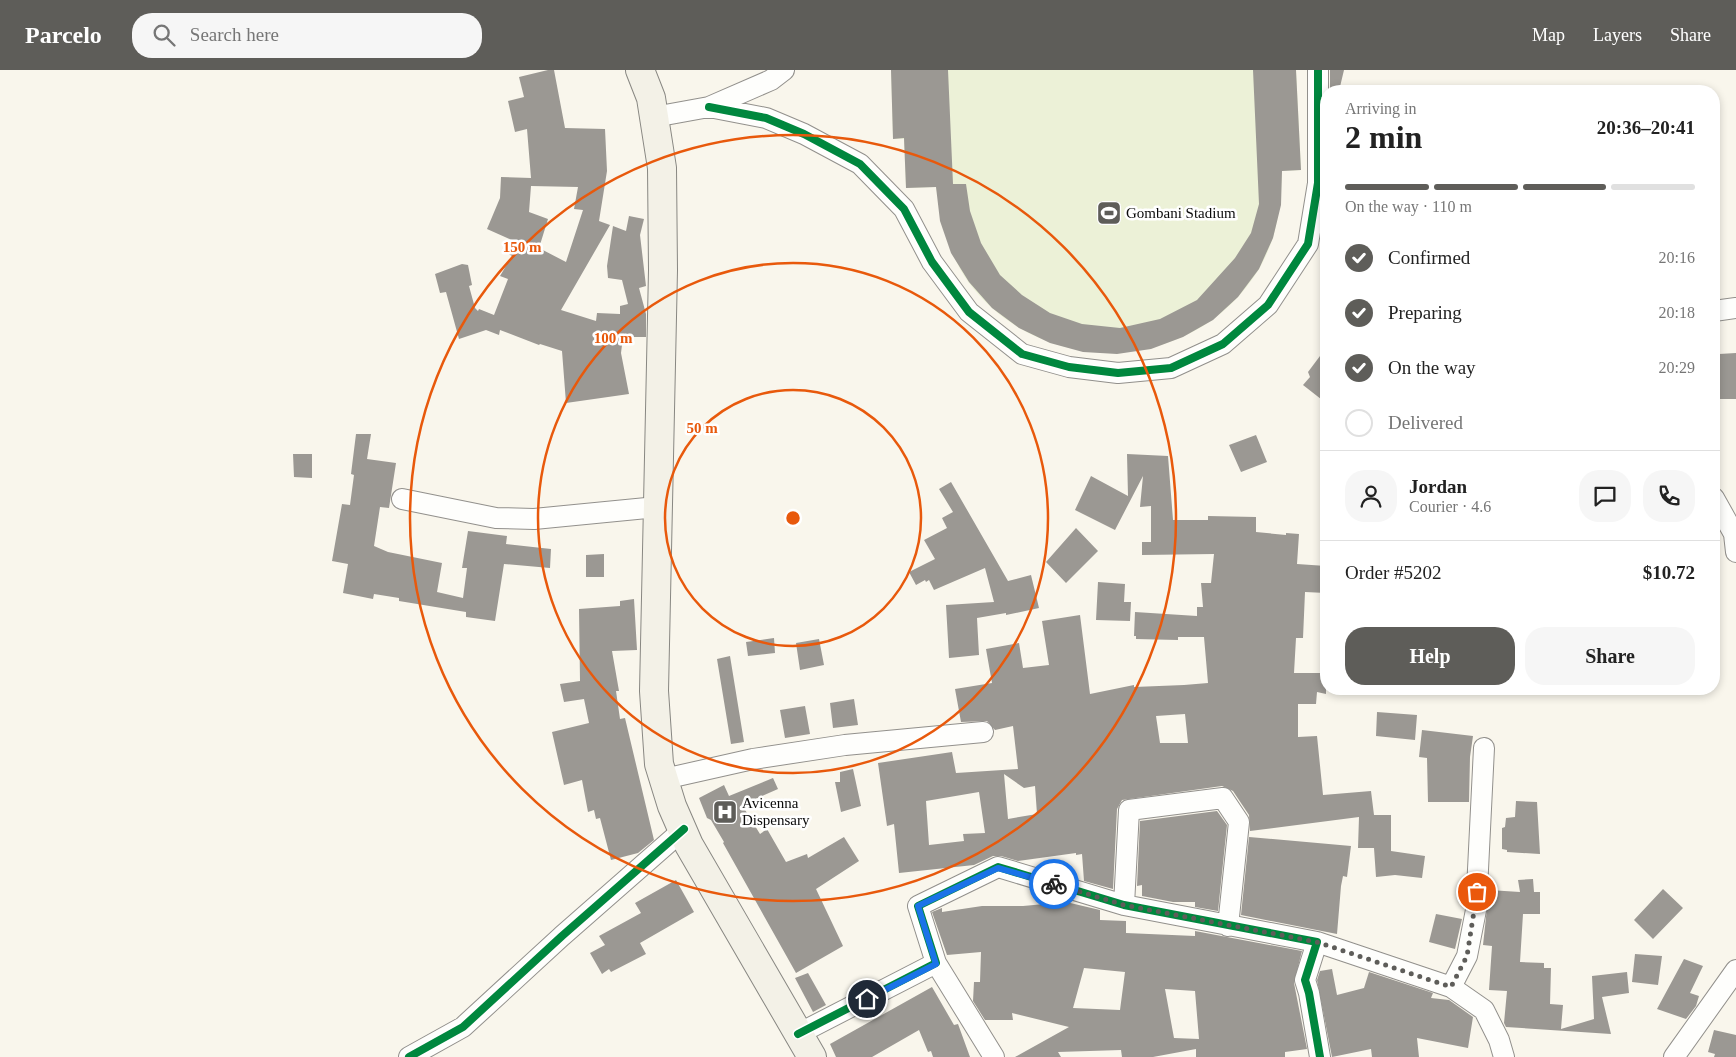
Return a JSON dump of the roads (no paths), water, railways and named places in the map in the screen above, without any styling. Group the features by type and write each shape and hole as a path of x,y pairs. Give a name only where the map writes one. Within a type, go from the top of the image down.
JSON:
{"main road":[{"path":"640,70 651,98 662,168 664,270 654,691 659,764 672,806 690,845 812,1057"}],"street":[{"path":"654,116 709,107 771,80 784,70"},
{"path":"709,107 766,118 804,134 860,164 904,209 932,262 969,312 1022,354 1069,367 1118,373 1171,368 1223,344 1268,305 1308,244 1318,183 1318,70"},
{"path":"1720,310 1736,308"},
{"path":"402,499 496,518 534,519 657,507"},
{"path":"1720,509 1734,534 1736,552"},
{"path":"664,780 752,759 835,746 983,732"},
{"path":"1451,987 1467,956 1476,910 1484,748"},
{"path":"1124,905 1128,810 1223,798 1239,822 1228,926"},
{"path":"409,1057 463,1027 562,936 684,829"},
{"path":"990,1056 936,964 918,906 998,868 1124,905 1317,942 1451,987 1484,1010 1500,1040 1504,1057"},
{"path":"1317,942 1305,980 1311,1001 1320,1057"},
{"path":"798,1034 936,964"},
{"path":"1674,1057 1736,970"}],"place":[{"name":"Gombani Stadium","path":"1109,213"},
{"name":"Avicenna Dispensary","path":"725,812"}]}
